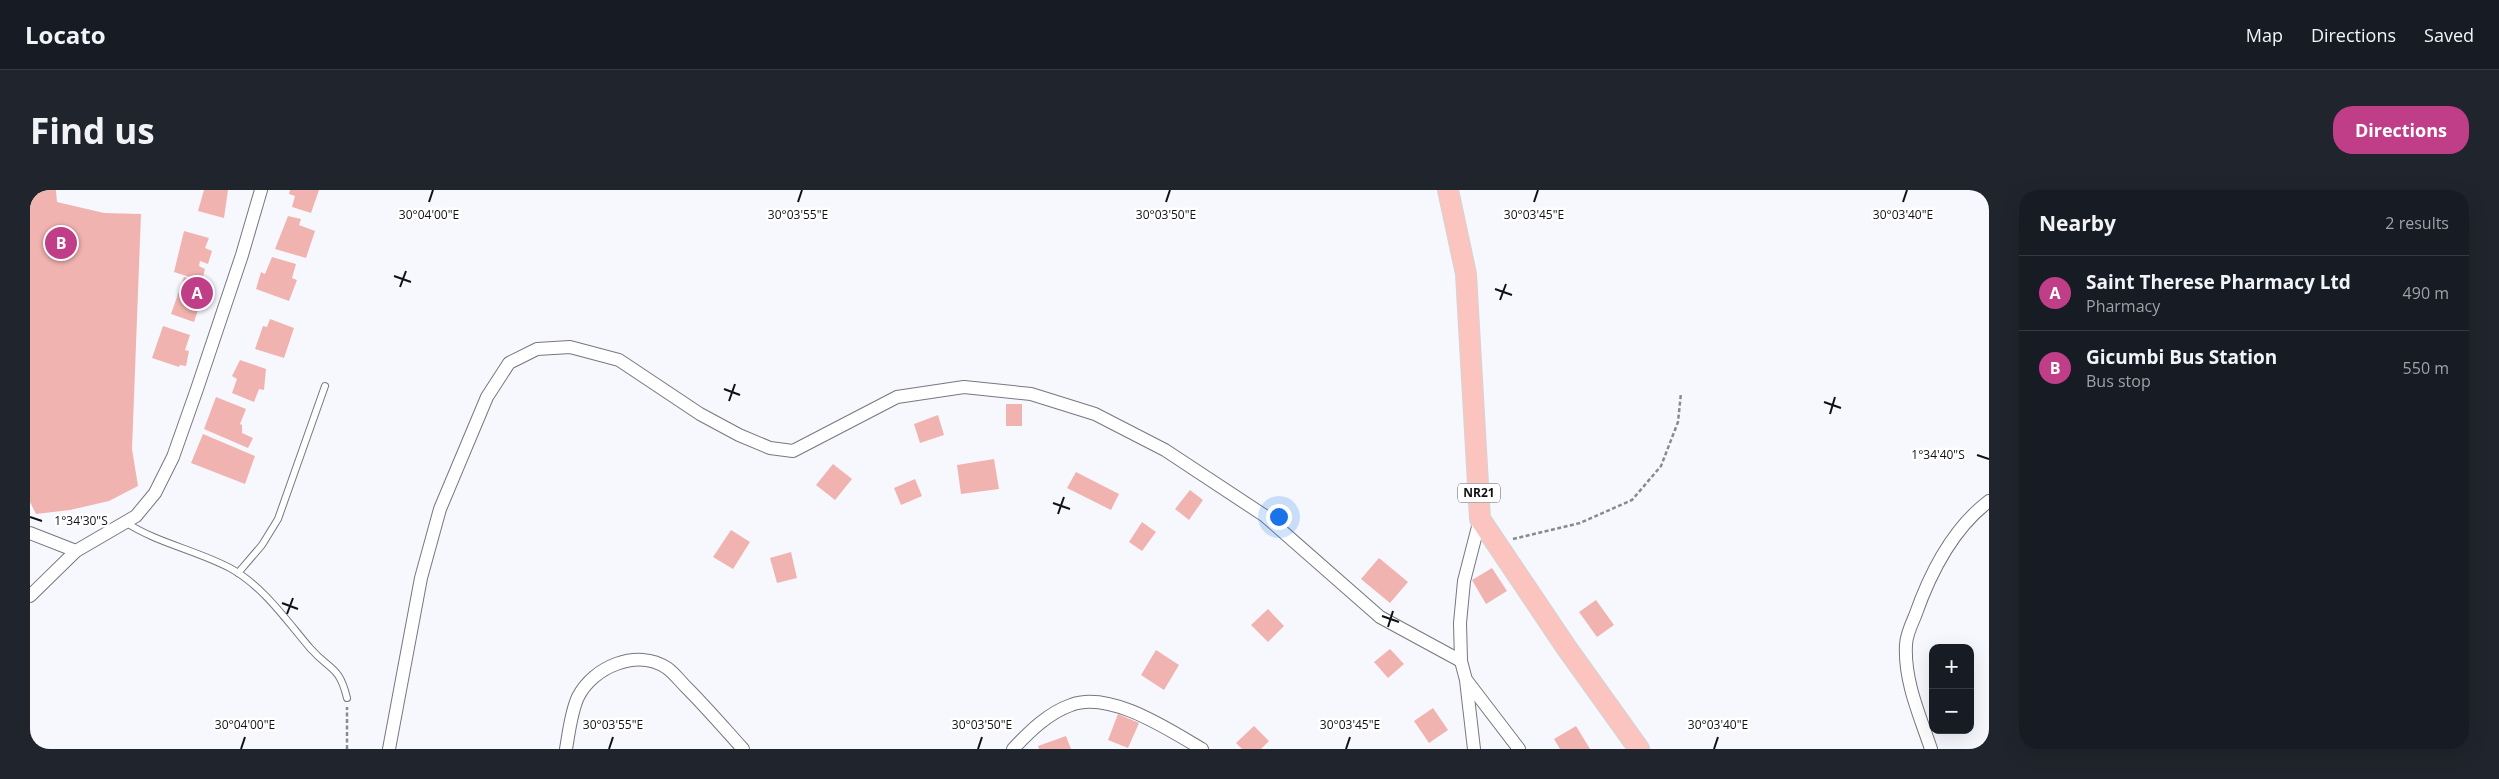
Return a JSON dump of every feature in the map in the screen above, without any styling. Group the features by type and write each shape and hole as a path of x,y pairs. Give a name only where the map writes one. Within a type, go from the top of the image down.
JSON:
{"main road":[{"name":"NR21","path":"1448,190 1466,274 1480,519 1566,647 1639,749"}],"street":[{"path":"30,596 76,550 136,516 155,493 173,458 242,254 261,190"},
{"path":"389,749 422,578 440,509 487,397 508,363 537,349 570,347 619,360 700,414 739,435 770,448 793,451 897,397 964,387 1031,394 1095,414 1165,450 1265,516 1380,617 1461,661"},
{"path":"1931,749 1913,696 1906,644 1920,599 1938,561 1965,524 1989,502"},
{"path":"1474,749 1466,680 1461,661 1460,622 1464,581 1480,519"},
{"path":"30,533 76,550"},
{"path":"566,749 571,722 579,696 596,676 620,661 643,660 666,667 705,706 743,749"},
{"path":"1466,680 1518,749"},
{"path":"1013,749 1036,726 1070,705 1088,701 1104,702 1156,722 1202,749"}],"lane":[{"path":"238,573 262,545 278,519 325,386"},
{"path":"125,522 137,530 216,562 238,573 274,605 318,657 334,668 342,679 347,698"}],"path":[{"path":"1497,543 1580,523 1632,500 1661,466 1678,422 1681,393"},
{"path":"346,749 347,698"}],"building":[{"path":"30,190 56,190 57,202 104,213 141,214 132,449 138,486 109,501 70,510 36,514 30,502"},
{"path":"204,190 228,190 224,218 198,211"},
{"path":"290,190 319,190 311,213 292,207 295,196 289,194"},
{"path":"288,216 301,219 299,225 315,231 306,258 275,249"},
{"path":"184,231 209,238 205,248 212,251 208,264 200,261 199,266 205,269 202,281 174,272"},
{"path":"272,257 296,264 292,278 297,280 289,301 256,289 261,272 265,274"},
{"path":"184,277 206,285 194,322 171,314"},
{"path":"270,319 294,328 284,358 255,349 263,326 267,327"},
{"path":"163,326 190,335 185,350 189,351 186,366 180,365 179,367 152,358"},
{"path":"240,360 266,369 264,390 259,389 254,402 232,393 237,379 232,376"},
{"path":"216,397 246,409 240,424 242,425 242,433 253,438 248,448 204,429"},
{"path":"1006,404 1022,404 1022,426 1006,426"},
{"path":"938,415 944,435 920,443 914,424"},
{"path":"203,434 255,456 245,484 191,463"},
{"path":"994,459 999,489 961,494 957,465"},
{"path":"833,464 852,479 835,500 816,485"},
{"path":"1076,472 1119,494 1111,510 1067,488"},
{"path":"915,479 922,496 901,505 894,488"},
{"path":"1190,490 1203,500 1189,520 1175,509"},
{"path":"1142,522 1156,532 1142,551 1129,542"},
{"path":"731,530 750,542 733,569 713,557"},
{"path":"791,552 797,578 777,583 770,558"},
{"path":"1379,558 1408,582 1390,603 1361,579"},
{"path":"1492,568 1507,591 1486,604 1472,580"},
{"path":"1596,600 1614,625 1597,637 1579,612"},
{"path":"1268,609 1284,626 1268,642 1251,625"},
{"path":"1390,649 1404,664 1388,678 1374,662"},
{"path":"1156,650 1179,665 1164,690 1141,675"},
{"path":"1433,708 1448,730 1429,743 1414,721"},
{"path":"1118,714 1139,723 1128,748 1108,740"},
{"path":"1254,726 1269,741 1261,749 1242,749 1236,743"},
{"path":"1576,726 1590,749 1560,749 1554,739"},
{"path":"1066,736 1071,749 1039,749 1038,746"}],"place":[{"name":"Gicumbi Bus Station","path":"61,243"},
{"name":"Saint Therese Pharmacy Ltd","path":"197,293"}]}
